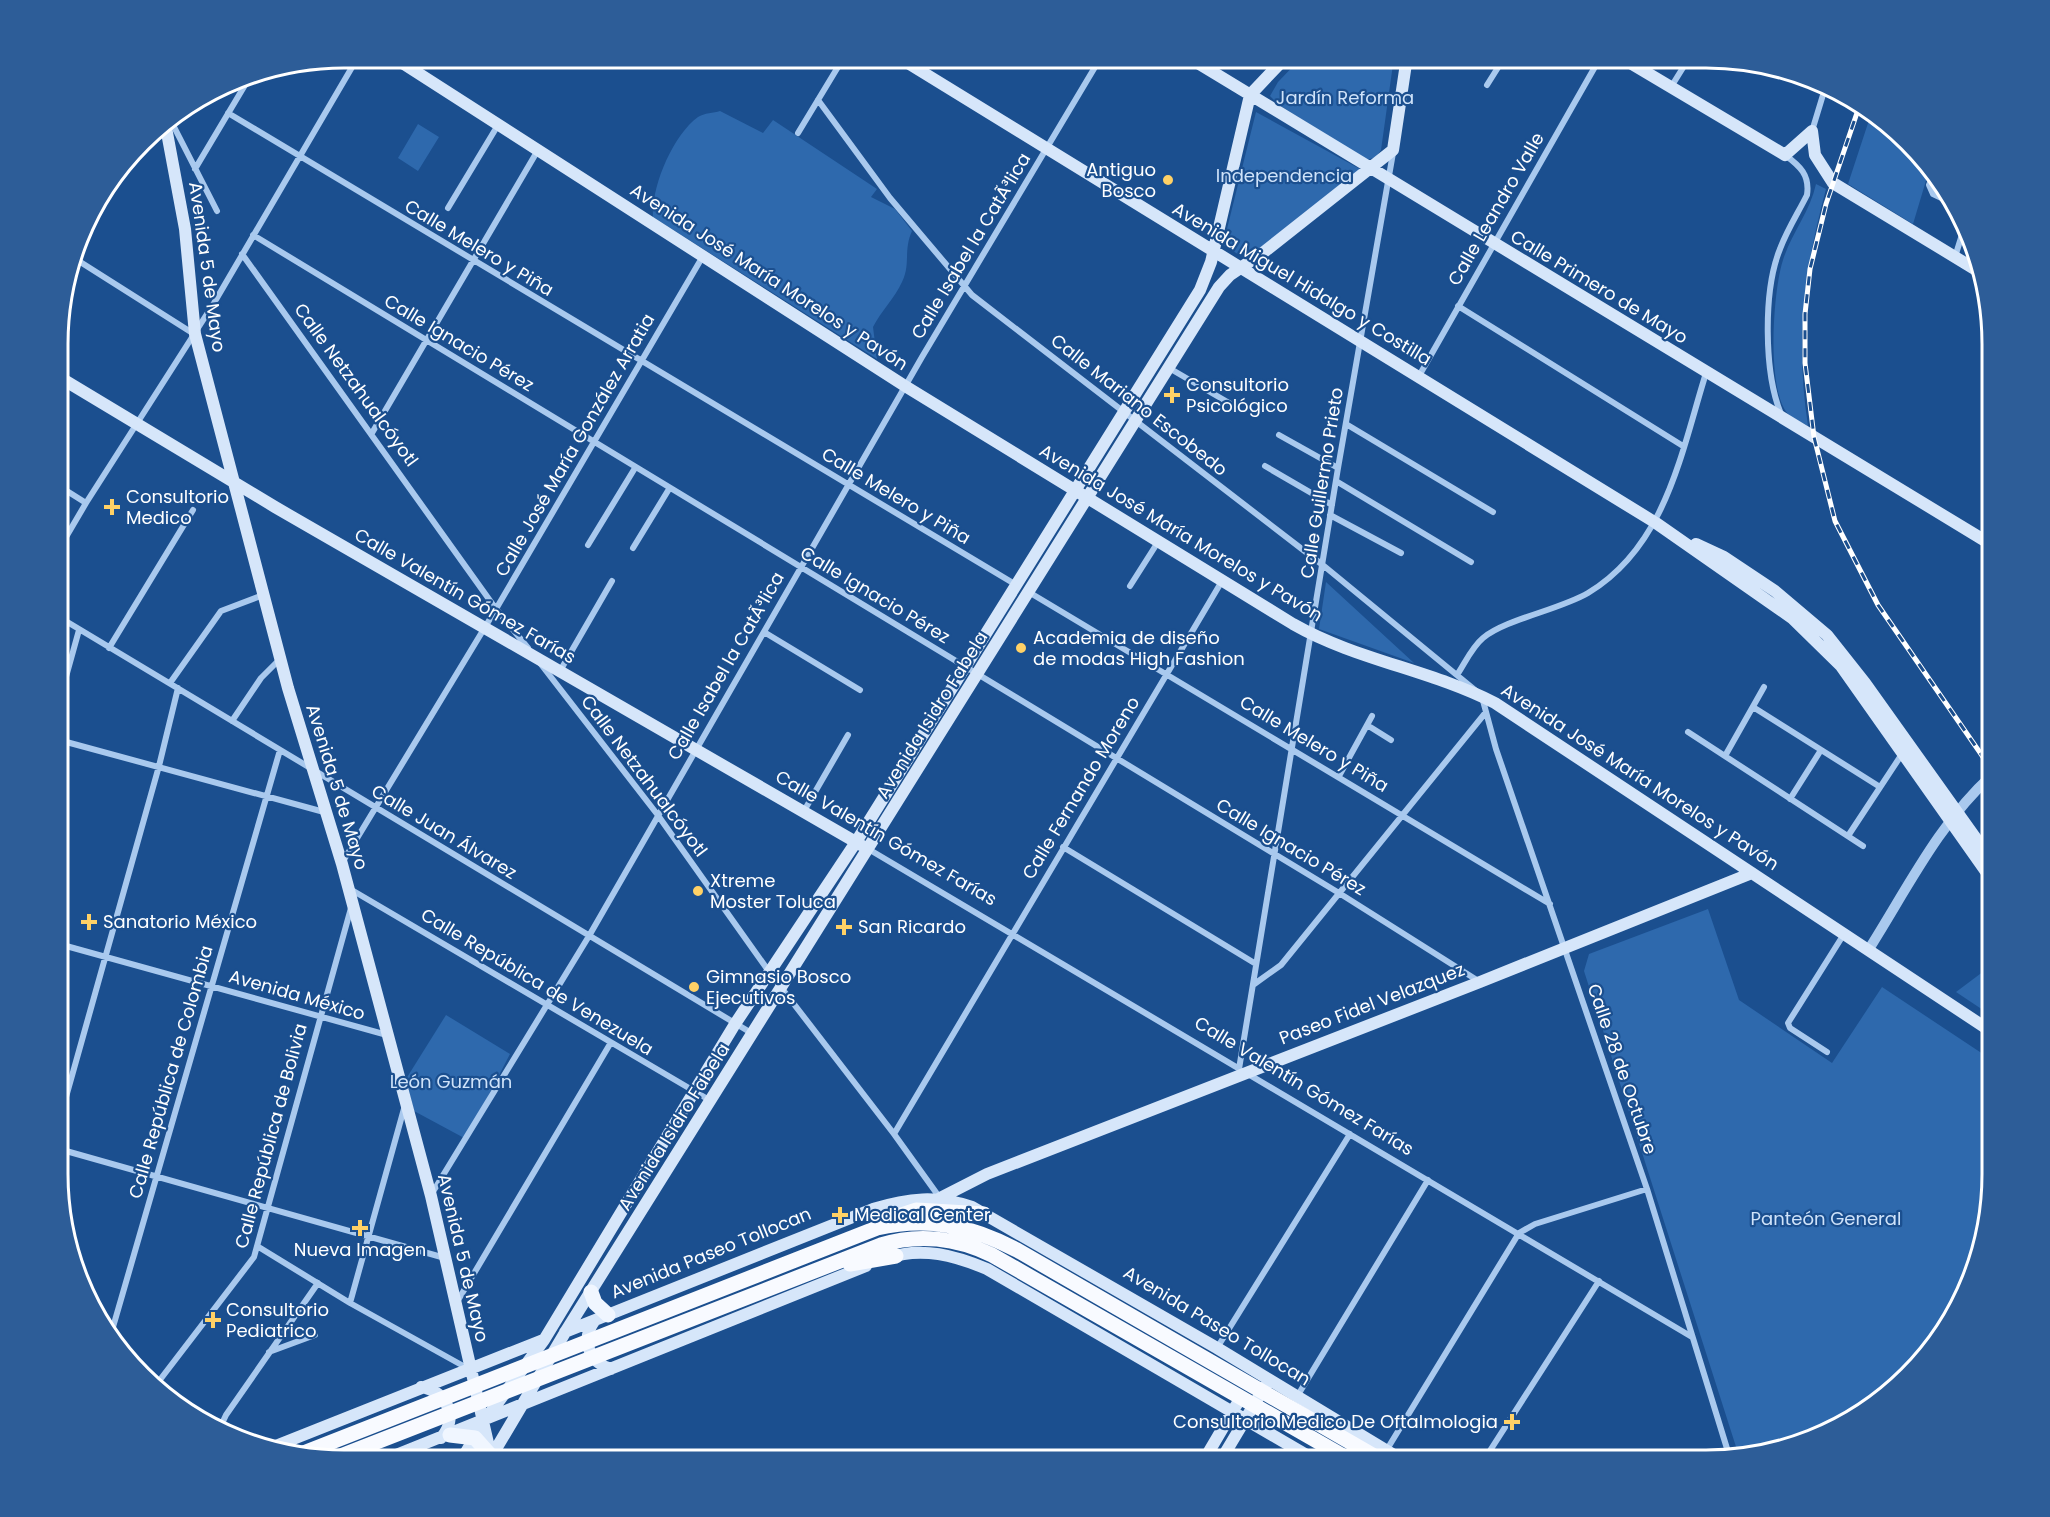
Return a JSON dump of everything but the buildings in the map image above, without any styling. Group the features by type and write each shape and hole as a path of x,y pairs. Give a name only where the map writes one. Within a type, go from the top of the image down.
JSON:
{"highway":[{"path":"877,1228 898,1214 916,1210 984,1214"},
{"name":"Avenida Paseo Tollocan","path":"316,1448 877,1228 932,1221 976,1231 1017,1250 1374,1450"},
{"path":"356,1450 890,1242 934,1238 964,1244 992,1255 1333,1450"},
{"path":"815,1271 896,1256"}],"main road":[{"name":"Avenida José María Morelos y Pavón","path":"410,68 905,386 1312,634 1481,696 1845,933 1982,1025"},
{"name":"Avenida Miguel Hidalgo y Costilla","path":"916,68 1686,542 1700,545 1724,557 1775,591 1811,620 1844,655 1902,752 1953,815 1982,855"},
{"name":"Calle Primero de Mayo","path":"1206,68 1982,539"},
{"path":"1250,95 1276,68"},
{"path":"1393,150 1405,68"},
{"path":"1639,68 1785,155 1812,130"},
{"name":"Avenida Isidro Fabela","path":"468,1450 485,1420 543,1340 735,1024 856,842 1205,281 1250,95"},
{"name":"Avenida 5 de Mayo","path":"169,130 178,148 195,334 280,658 324,812 342,864 431,1196 457,1302 470,1370 485,1420 490,1450"},
{"path":"1812,130 1815,155 1833,183 1972,267"},
{"name":"Avenida Isidro Fabela","path":"496,1450 566,1331 870,850 1219,287 1240,268 1264,252 1393,150"},
{"name":"Calle Valentín Gómez Farías","path":"68,382 234,483 696,747 870,850"},
{"name":"Paseo Fidel Velazquez","path":"940,1198 987,1174 1242,1071 1480,982 1752,873"},
{"name":"Avenida Paseo Tollocan","path":"284,1443 873,1209 915,1198 940,1198 972,1207 1257,1371 1298,1395 1376,1450"},
{"path":"411,1450 806,1289 896,1256 920,1253 943,1254 979,1265 1013,1282 1299,1450"},
{"path":"591,1292 601,1317 588,1331 589,1350 599,1364 611,1369"},
{"path":"1109,1339 1109,1321 1116,1310 1128,1304 1141,1304"},
{"path":"1194,1390 1209,1390 1216,1387 1222,1378 1224,1362 1217,1348"},
{"path":"1210,1450 1257,1371"},
{"path":"1227,1450 1269,1379"},
{"path":"421,1387 438,1393 449,1408 448,1428 445,1436"},
{"path":"1292,1446 1286,1441 1289,1423 1302,1410 1315,1407"},
{"path":"445,1436 475,1438 485,1450"}],"street":[{"path":"68,534 195,334 352,68"},
{"path":"798,133 837,68"},
{"name":"Calle Isabel la CatÃ³lica","path":"431,1196 589,936 657,814 905,386 1095,68"},
{"path":"1487,85 1497,68"},
{"name":"Calle Leandro Valle","path":"1419,376 1594,68"},
{"path":"1671,87 1683,68"},
{"path":"195,169 244,87"},
{"path":"1812,130 1823,94"},
{"name":"Calle Mariano Escobedo","path":"818,100 890,198 965,288 1324,566 1481,696"},
{"name":"Calle Melero y Piña","path":"228,113 472,262 1339,776 1550,904"},
{"path":"448,208 498,125"},
{"path":"172,128 178,148 195,169 217,211"},
{"path":"372,433 538,150"},
{"name":"Calle Guillermo Prieto","path":"1242,1071 1274,854 1324,566 1338,468 1390,179 1393,150"},
{"path":"1782,417 1770,382 1769,318 1772,284 1779,250 1803,203 1808,186 1806,176 1796,163 1785,155"},
{"path":"1930,182 1933,194 1940,197"},
{"name":"Calle Ignacio Pérez","path":"253,235 1339,893 1480,982"},
{"path":"1955,257 1961,238"},
{"name":"Calle Netzahualcóyotl","path":"242,254 496,609 657,814 770,974 894,1134 940,1198"},
{"name":"Calle José María González Arratia","path":"342,864 496,609 703,255"},
{"path":"80,262 195,334"},
{"path":"1458,306 1683,446"},
{"path":"1169,368 1236,407"},
{"path":"1457,675 1486,636 1577,599 1613,575 1636,553 1656,523 1706,373"},
{"path":"1346,424 1493,512"},
{"path":"1279,435 1338,468"},
{"path":"1265,466 1332,505"},
{"path":"588,545 635,468"},
{"path":"1336,481 1471,562"},
{"path":"633,548 669,489"},
{"path":"68,492 86,503"},
{"path":"109,648 193,510"},
{"path":"1330,515 1401,553"},
{"path":"1130,586 1158,542"},
{"path":"560,671 612,581"},
{"name":"Calle Fernando Moreno","path":"894,1134 1222,581"},
{"path":"170,683 221,611 263,595"},
{"name":"Calle Juan Álvarez","path":"68,623 753,1034"},
{"path":"68,670 79,630"},
{"path":"764,632 860,690"},
{"path":"232,721 261,678 280,658"},
{"path":"1725,756 1764,687"},
{"path":"68,1090 159,766 178,688"},
{"name":"Calle 28 de Octubre","path":"1481,696 1496,749 1647,1189 1727,1449"},
{"path":"1753,707 1880,787"},
{"path":"1253,986 1281,965 1486,712"},
{"path":"1339,776 1372,716"},
{"path":"1367,725 1391,740"},
{"path":"1688,732 1863,846"},
{"path":"804,811 848,735"},
{"path":"68,742 324,812"},
{"name":"Calle República de Colombia","path":"113,1326 280,750"},
{"path":"1790,799 1821,750"},
{"path":"1848,836 1902,752"},
{"path":"1869,949 1953,815 1982,785"},
{"path":"1063,847 1256,964"},
{"name":"Calle Valentín Gómez Farías","path":"870,850 1692,1337"},
{"name":"Calle República de Venezuela","path":"348,888 711,1102"},
{"name":"Calle República de Bolivia","path":"160,1380 248,1269 257,1246 352,903"},
{"path":"1827,1052 1788,1024 1845,933"},
{"name":"Avenida México","path":"68,947 387,1035"},
{"path":"457,1302 610,1044"},
{"path":"350,1303 405,1104"},
{"path":"1217,1348 1350,1134"},
{"path":"68,1152 368,1238 446,1258"},
{"path":"1298,1395 1428,1180"},
{"path":"1386,1450 1519,1233 1535,1224 1647,1189"},
{"path":"257,1246 350,1303 470,1370"},
{"path":"1490,1450 1599,1281"},
{"path":"224,1422 268,1352 318,1283"},
{"path":"268,1352 315,1335"}],"green space":[{"name":"Jardín Reforma","path":"1291,68 1392,68 1381,150 1376,157 1367,160 1279,105 1270,96 1278,82"},
{"path":"720,111 763,133 773,120 877,189 871,197 895,209 912,231 909,238 905,275 896,294 873,327 877,359 653,217 656,191 665,162 680,136 698,117"},
{"name":"Independencia","path":"1256,112 1360,169 1246,259 1223,245"},
{"path":"1869,121 1902,148 1927,178 1913,224 1848,184"},
{"path":"418,124 439,137 418,171 398,158"},
{"path":"1816,184 1826,189 1812,249 1804,307 1802,365 1808,426 1788,414 1781,402 1774,363 1774,316 1783,260"},
{"path":"1326,582 1414,663 1319,629"},
{"name":"Panteón General","path":"1708,909 1739,1000 1832,1063 1882,987 1982,1053 1982,1191 1973,1245 1961,1279 1936,1327 1902,1369 1860,1403 1828,1421 1778,1440 1736,1448 1584,971 1589,954"},
{"path":"1982,972 1982,1009 1956,992"},
{"name":"León Guzmán","path":"446,1015 510,1054 466,1139 414,1111 406,1079"}],"railway":[{"path":"1857,112 1826,204 1810,269 1805,314 1805,363 1814,437 1835,521 1878,605 1982,756"}],"place":[{"name":"Antiguo Bosco","path":"1168,180"},
{"name":"Consultorio Psicológico","path":"1172,395"},
{"name":"Consultorio Medico","path":"112,507"},
{"name":"Academia de diseño de modas High Fashion","path":"1021,648"},
{"name":"Xtreme Moster Toluca","path":"698,891"},
{"name":"Sanatorio México","path":"89,922"},
{"name":"San Ricardo","path":"844,927"},
{"name":"Gimnasio Bosco Ejecutivos","path":"694,987"},
{"name":"Medical Center","path":"840,1215"},
{"name":"Nueva Imagen","path":"360,1228"},
{"name":"Consultorio Pediatrico","path":"213,1320"},
{"name":"Consultorio Medico De Oftalmologia","path":"1512,1422"}]}
